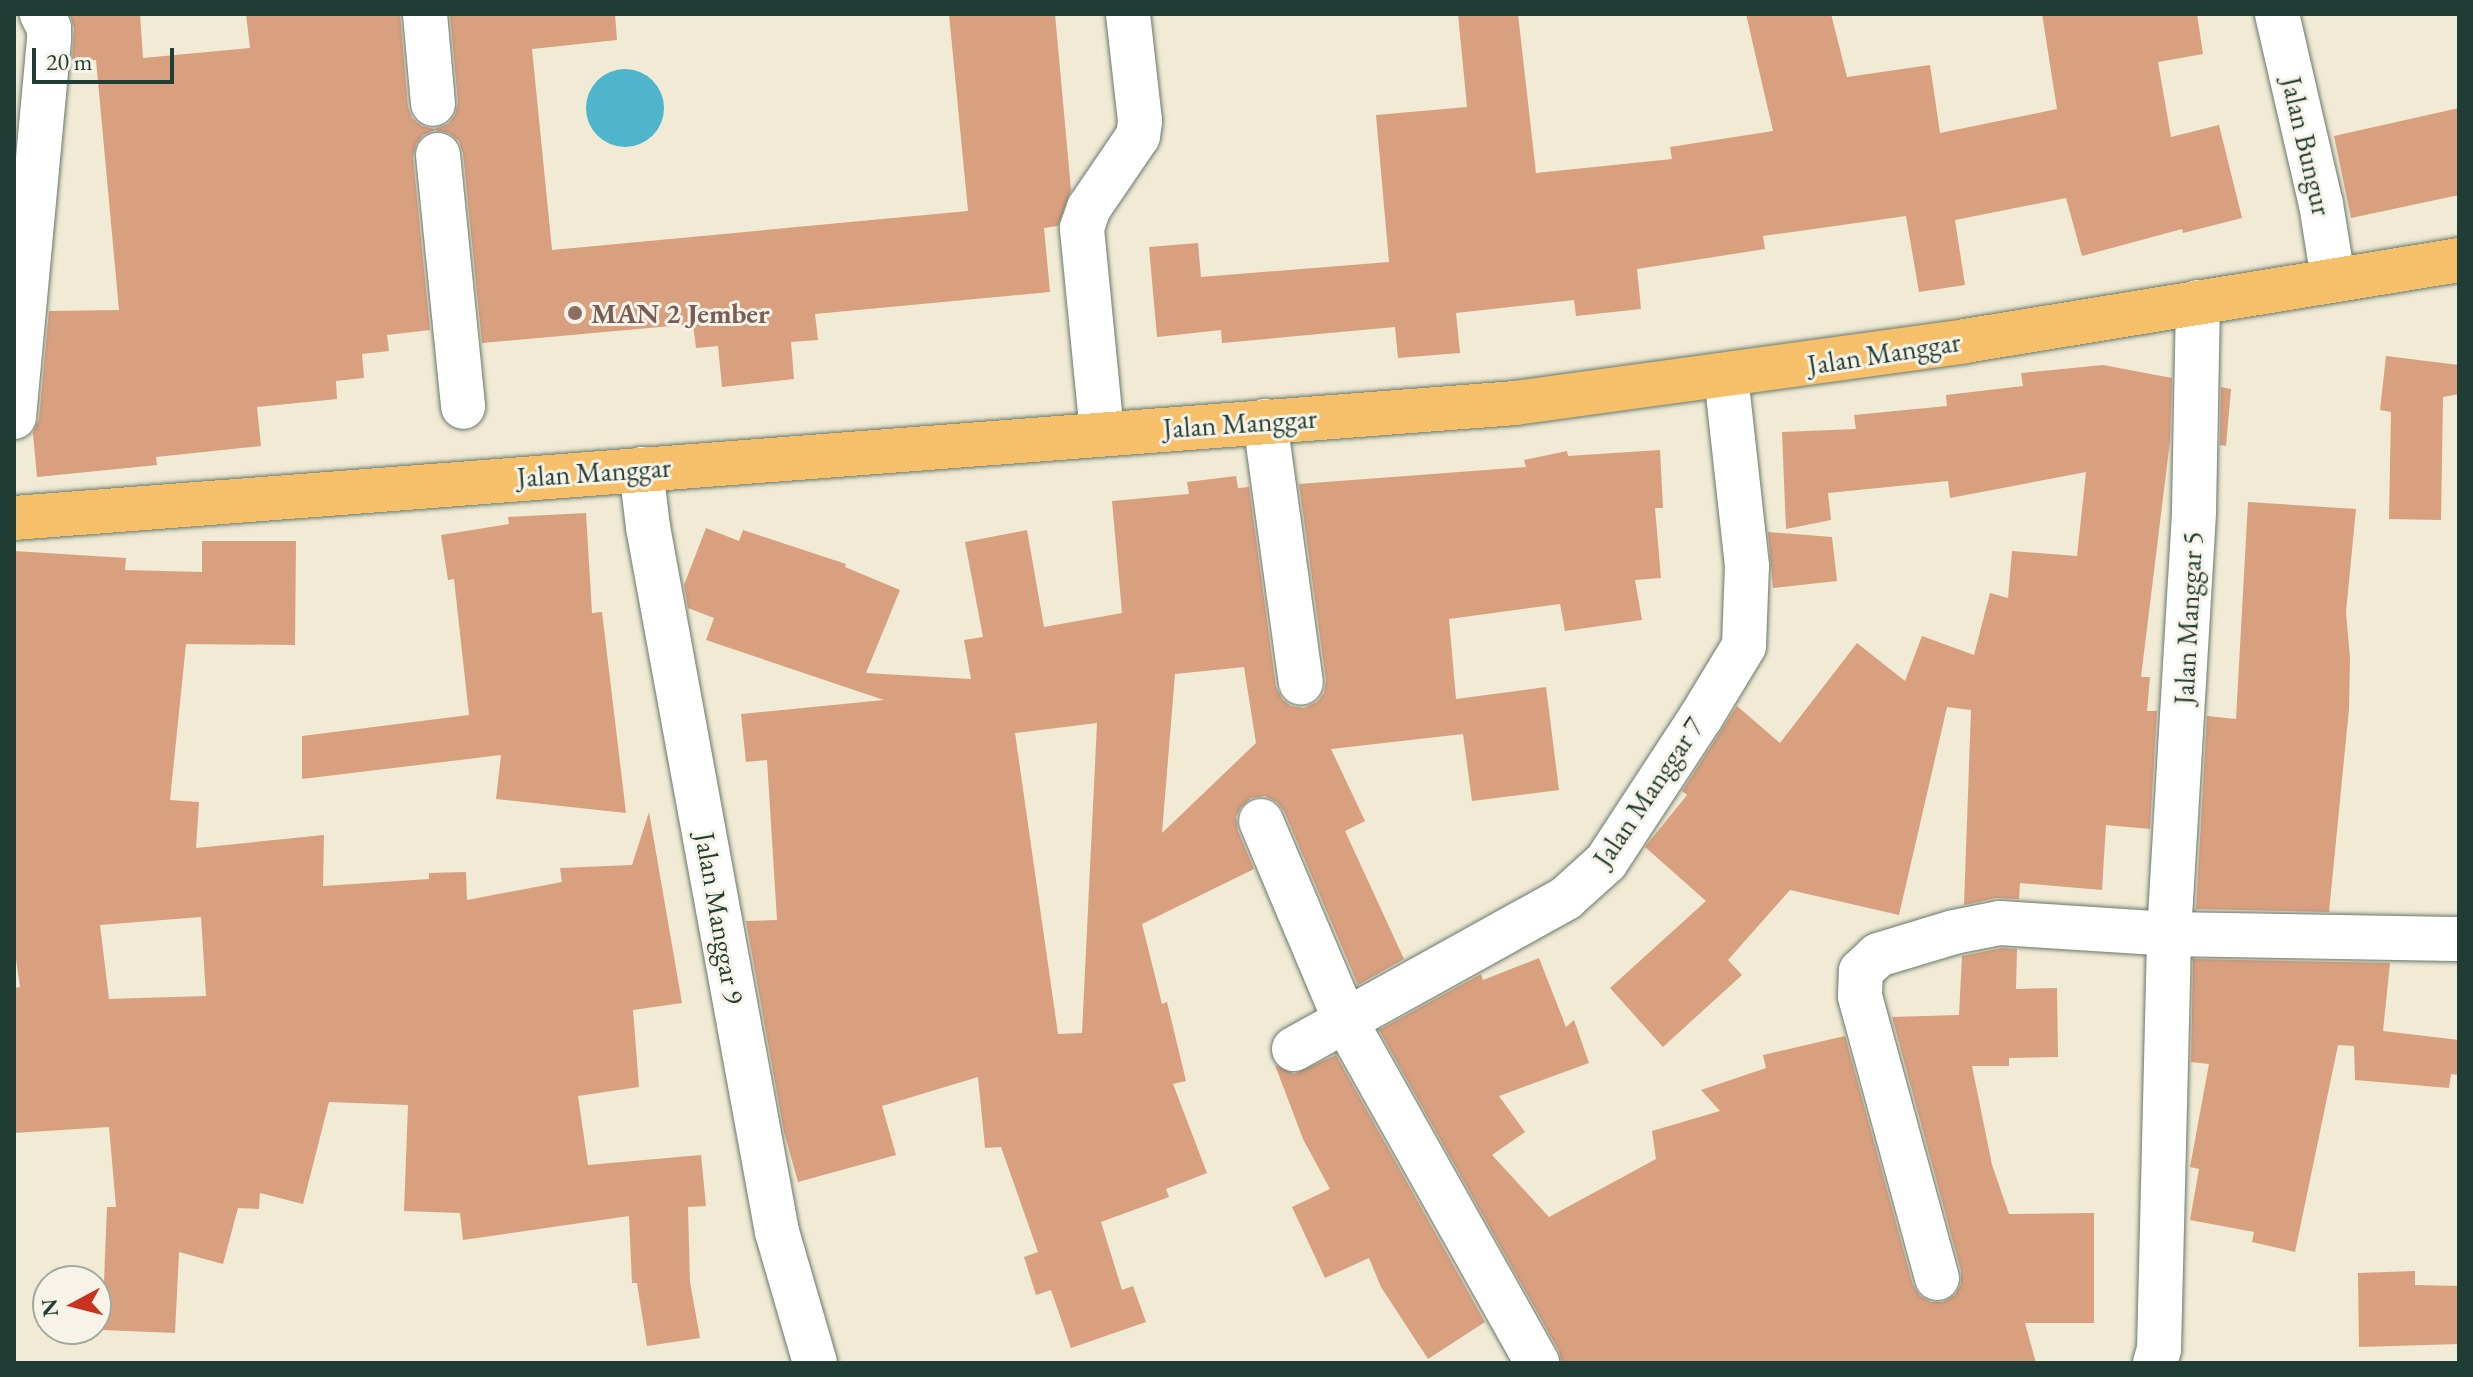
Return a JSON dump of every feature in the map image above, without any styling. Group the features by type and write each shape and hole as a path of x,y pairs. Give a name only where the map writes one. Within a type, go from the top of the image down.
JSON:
{"main road":[{"name":"Jalan Manggar","path":"14,518 1515,403 1726,377 2459,260"}],"street":[{"path":"14,417 49,38 49,28 42,14"},
{"path":"425,14 433,104"},
{"path":"1102,433 1082,228 1089,208 1138,136 1140,121 1128,14"},
{"name":"Jalan Bungur","path":"2277,14 2321,204 2333,279"},
{"path":"438,155 463,407"},
{"name":"Jalan Manggar 5","path":"2157,1356 2169,934 2194,510 2198,302"},
{"name":"Jalan Manggar 7","path":"1294,1049 1566,898 1606,862 1744,646 1747,566 1726,377"},
{"path":"1265,421 1301,683"},
{"name":"Jalan Manggar 9","path":"641,469 648,527 777,1232 815,1363"},
{"path":"1261,821 1346,1022 1537,1363"},
{"path":"1937,1278 1860,996 1858,983 1868,961 1878,955 1954,932 2000,923 2169,934 2459,939"}],"water":[{"path":"625,69 640,72 653,80 661,93 664,108 661,123 653,136 640,144 625,147 610,144 597,136 589,123 586,108 589,93 597,80 610,72"}],"building":[{"path":"70,14 140,14 143,58 250,48 246,14 400,14 408,107 412,118 422,126 434,129 448,124 455,115 458,103 450,14 615,14 617,40 532,49 552,250 968,211 949,14 1055,14 1071,190 1058,226 1044,228 1050,292 815,314 818,340 791,342 794,379 722,387 718,346 696,348 693,324 482,343 463,153 459,141 449,133 435,130 423,135 416,144 413,157 430,330 387,335 389,351 362,354 364,378 336,381 337,399 257,407 261,446 156,457 157,465 37,477 33,433 39,419 49,311 119,310 96,60 72,61 74,28"},
{"path":"1458,14 1518,14 1536,173 1672,159 1670,147 1773,131 1746,14 1831,14 1847,77 1930,65 1940,133 2057,109 2042,14 2197,14 2203,54 2158,62 2171,137 2219,125 2242,218 2183,233 2182,229 2082,256 2066,198 1955,220 1965,285 1919,292 1906,216 1763,236 1765,249 1637,269 1641,309 1576,316 1574,300 1456,313 1460,353 1398,358 1395,327 1222,343 1221,330 1157,337 1149,247 1198,243 1201,277 1389,262 1376,115 1467,107"},
{"path":"2459,108 2459,195 2351,218 2334,136"},
{"path":"2386,356 2459,365 2459,394 2443,397 2441,520 2389,519 2391,412 2380,410"},
{"path":"2103,365 2172,378 2170,441 2141,677 2150,677 2147,711 2157,711 2150,829 2106,825 2102,890 2020,883 2019,899 1996,898 1964,905 1971,710 1947,707 1899,915 1790,890 1728,960 1742,975 1663,1047 1610,988 1706,901 1645,847 1687,795 1682,791 1737,706 1780,743 1857,643 1905,681 1922,636 1974,655 1990,593 2008,598 2012,551 2077,556 2086,472 1950,498 1948,481 1828,493 1831,520 1786,529 1782,432 1856,429 1854,415 1947,406 1946,395 2023,386 2021,373"},
{"path":"2221,387 2231,389 2226,446 2220,445"},
{"path":"1660,450 1663,508 1655,508 1661,578 1635,580 1642,620 1565,631 1560,604 1449,619 1456,699 1546,687 1559,790 1472,801 1463,734 1331,749 1365,821 1345,831 1404,959 1358,985 1284,811 1277,802 1265,796 1251,798 1236,817 1238,831 1254,869 1142,924 1162,1004 1167,1002 1186,1081 1173,1084 1207,1173 1166,1189 1169,1197 1101,1222 1122,1290 1133,1286 1146,1322 1071,1348 1051,1290 1036,1295 1024,1257 1038,1252 1001,1147 985,1148 978,1077 882,1106 896,1155 798,1182 784,1132 746,921 777,920 767,760 746,762 741,714 884,700 706,640 714,618 688,608 684,585 706,528 739,541 743,530 846,564 845,567 900,590 866,673 971,679 964,640 983,637 965,542 1027,530 1044,627 1122,613 1112,501 1189,494 1187,482 1236,476 1238,488 1249,487 1276,687 1282,699 1291,706 1304,708 1317,702 1324,693 1326,680 1299,484 1526,467 1524,460 1567,451 1568,456","holes":["1244,667 1256,743 1162,833 1175,674","1097,723 1082,1033 1058,1034 1015,733"]},
{"path":"2248,502 2356,509 2346,612 2350,658 2349,709 2329,912 2196,909 2207,716 2236,719"},
{"path":"586,513 592,613 602,612 626,813 496,799 501,755 302,779 302,736 469,715 454,579 448,580 441,535 509,524 508,517"},
{"path":"1768,532 1832,537 1837,581 1773,588"},
{"path":"202,541 296,541 295,645 186,644 170,800 199,802 196,848 324,835 323,886 429,879 429,873 466,872 467,900 562,882 560,868 632,865 649,812 682,1003 633,1010 639,1087 578,1096 588,1165 701,1155 706,1206 688,1207 690,1282 700,1338 647,1346 637,1283 632,1283 629,1216 463,1240 460,1213 404,1211 408,1105 329,1102 303,1204 260,1193 259,1209 238,1208 223,1264 179,1252 175,1333 112,1330 112,1265 105,1265 107,1207 116,1207 109,1127 14,1133 14,988 20,987 14,946 14,551 126,558 125,570 202,572","holes":["201,917 206,996 109,999 100,925"]},
{"path":"2002,948 2017,949 2016,989 2057,988 2058,1057 2009,1058 2009,1066 1972,1066 1992,1165 2009,1214 2094,1213 2094,1323 2025,1323 2036,1363 1562,1363 1559,1351 1379,1030 1481,974 1483,980 1539,958 1566,1027 1574,1020 1589,1063 1499,1096 1525,1132 1492,1155 1549,1217 1656,1159 1652,1131 1720,1111 1701,1090 1766,1068 1763,1055 1845,1036 1913,1285 1920,1296 1931,1302 1943,1302 1955,1295 1961,1284 1961,1271 1892,1017 1959,1015 1962,956"},
{"path":"2193,959 2390,963 2383,1031 2459,1040 2459,1075 2451,1074 2449,1088 2355,1080 2354,1046 2338,1045 2295,1252 2252,1242 2254,1232 2190,1220 2199,1169 2190,1167 2209,1064 2191,1062"},
{"path":"1336,1055 1485,1322 1428,1359 1381,1287 1369,1258 1325,1278 1292,1207 1330,1189 1303,1139 1275,1065 1294,1074"},
{"path":"2415,1271 2415,1285 2459,1286 2459,1344 2359,1347 2358,1273"}],"place":[{"name":"MAN 2 Jember","path":"575,313"}]}
